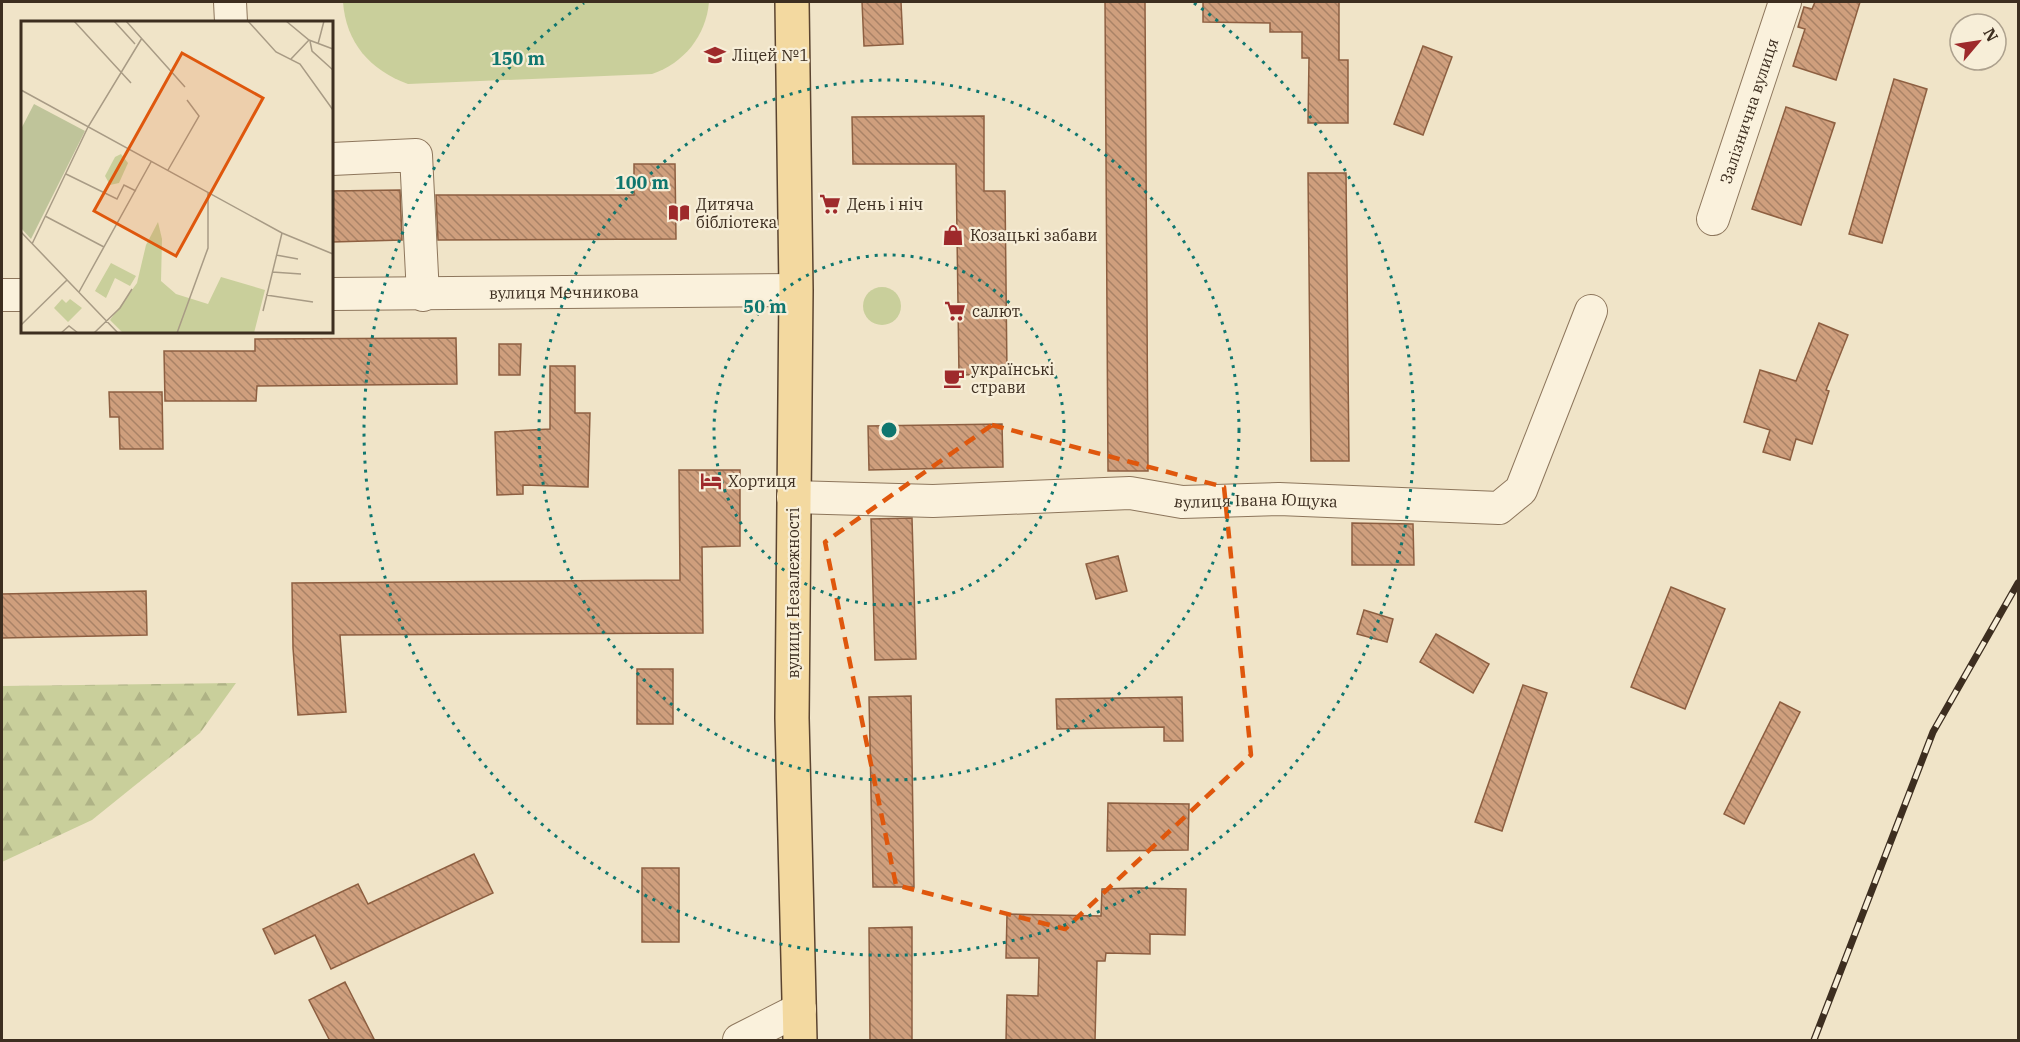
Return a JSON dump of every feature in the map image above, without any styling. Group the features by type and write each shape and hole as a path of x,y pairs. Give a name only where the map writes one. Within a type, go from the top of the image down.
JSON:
{"main road":[{"name":"вулиця Незалежності","path":"792,2 796,290 792,718 800,1025"}],"street":[{"path":"230,2 231,21"},
{"name":"Залізнична вулиця","path":"1713,219 1785,2"},
{"path":"333,159 416,155 423,295"},
{"name":"вулиця Мечникова","path":"333,294 796,290"},
{"path":"2,295 21,295"},
{"name":"вулиця Івана Ющука","path":"793,497 933,501 1130,493 1182,502 1279,499 1499,508 1521,490 1591,311"},
{"path":"739,1041 800,1025"}],"highlighted area":[{"path":"992,425 1224,487 1251,755 1065,929 896,885 825,542"}],"green space":[{"path":"343,2 709,2 703,26 691,47 674,63 652,74 408,84 382,71 362,53 349,30"},
{"path":"882,287 896,292 901,306 896,320 882,325 868,320 863,306 868,292"},
{"path":"236,683 200,733 92,820 2,862 2,686"}],"building":[{"path":"862,2 901,2 903,44 864,46"},
{"path":"1105,2 1145,2 1148,471 1108,471"},
{"path":"1203,2 1339,2 1339,60 1348,60 1348,123 1308,123 1309,58 1302,58 1302,32 1270,32 1270,23 1203,22"},
{"path":"1815,2 1860,2 1836,80 1793,66 1805,29 1798,27 1804,7 1812,9"},
{"path":"1423,46 1452,57 1423,135 1394,124"},
{"path":"1894,79 1927,89 1882,243 1849,234"},
{"path":"1786,107 1835,123 1801,225 1752,209"},
{"path":"984,116 984,191 1005,191 1007,374 959,375 956,164 853,164 852,117"},
{"path":"634,164 675,164 676,239 438,240 436,195 634,195"},
{"path":"1308,173 1346,173 1349,461 1311,461"},
{"path":"400,190 402,240 333,242 333,191"},
{"path":"1819,323 1848,335 1826,390 1829,391 1812,444 1796,439 1790,460 1763,452 1770,430 1744,422 1760,370 1796,381"},
{"path":"456,338 457,384 257,386 256,401 165,401 164,351 255,351 255,339"},
{"path":"499,344 521,344 520,375 499,375"},
{"path":"550,366 575,366 575,413 590,413 588,487 523,485 523,494 497,495 495,432 550,429"},
{"path":"109,392 162,392 163,449 120,449 119,417 110,417"},
{"path":"1002,424 1003,467 869,470 868,426"},
{"path":"679,470 740,470 740,546 702,547 703,633 340,635 346,712 298,715 293,648 292,583 680,580"},
{"path":"912,518 916,659 875,660 871,519"},
{"path":"1352,523 1413,524 1414,565 1352,565"},
{"path":"1118,556 1127,591 1096,599 1086,564"},
{"path":"1671,587 1725,609 1685,709 1631,687"},
{"path":"146,591 147,635 2,638 2,594"},
{"path":"1364,610 1393,619 1387,642 1357,634"},
{"path":"1436,634 1489,664 1473,693 1420,662"},
{"path":"637,669 673,669 673,724 637,724"},
{"path":"1523,685 1547,693 1502,831 1475,822"},
{"path":"911,696 914,887 873,887 869,697"},
{"path":"1182,697 1183,741 1164,741 1164,727 1057,729 1056,699"},
{"path":"1780,702 1800,712 1744,824 1724,814"},
{"path":"1108,803 1189,804 1188,850 1107,851"},
{"path":"474,854 493,893 331,969 315,935 275,954 263,929 358,884 368,904"},
{"path":"642,868 679,868 679,942 642,942"},
{"path":"1102,889 1186,889 1185,935 1150,934 1150,954 1106,953 1105,961 1097,961 1095,1041 1006,1041 1007,995 1038,996 1039,958 1006,958 1007,914 1101,916"},
{"path":"912,927 912,1041 870,1041 869,928"},
{"path":"345,982 375,1041 330,1041 309,1000"}],"railway":[{"path":"1814,1040 1933,732 2018,583"}],"place":[{"name":"Ліцей №1","path":"715,55"},
{"name":"День і ніч","path":"830,204"},
{"name":"Дитяча бібліотека","path":"679,213"},
{"name":"Козацькі забави","path":"953,235"},
{"name":"салют","path":"955,311"},
{"name":"українські страви","path":"954,378"},
{"name":"Хортиця","path":"711,481"}]}
